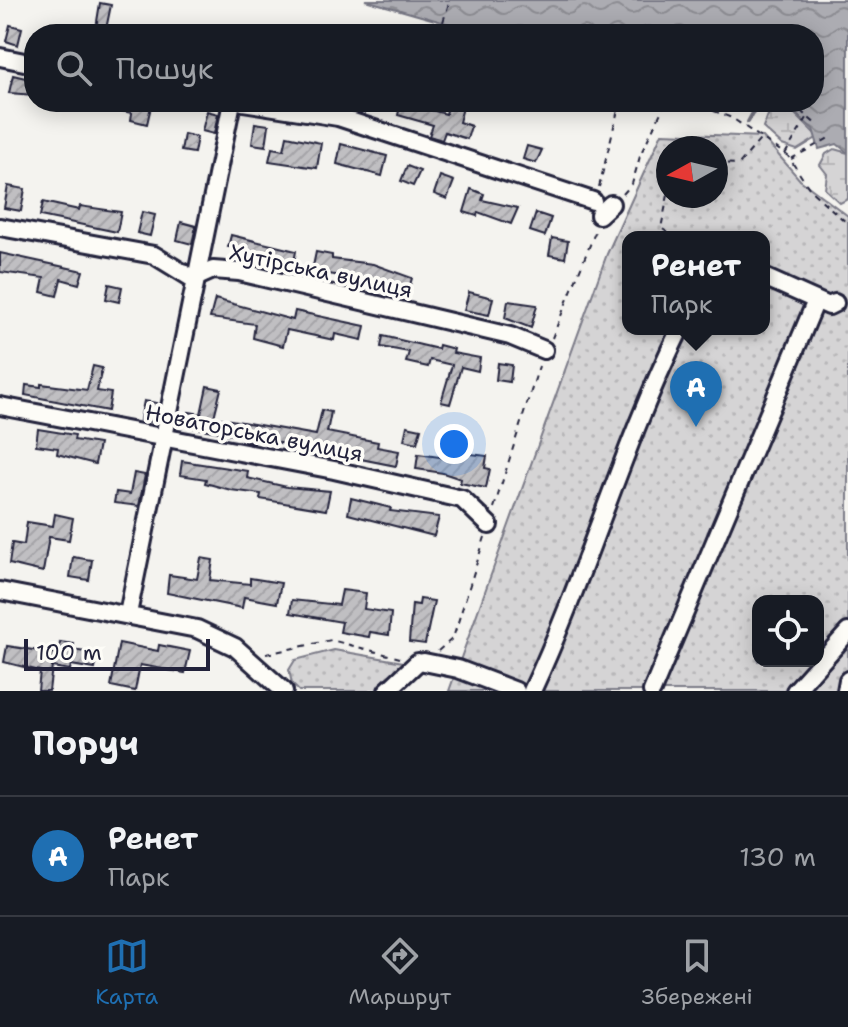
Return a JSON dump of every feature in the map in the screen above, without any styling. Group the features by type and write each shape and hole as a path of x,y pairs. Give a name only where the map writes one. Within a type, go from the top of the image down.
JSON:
{"street":[{"path":"0,57 24,62"},
{"path":"128,614 193,279 231,112"},
{"path":"306,112 338,117 601,207"},
{"path":"0,227 154,255 193,279"},
{"name":"Хутірська вулиця","path":"193,279 213,270 239,272 510,336 544,350"},
{"path":"770,280 815,303 829,306 835,303"},
{"path":"652,691 815,303"},
{"path":"532,691 554,644 637,427 677,335"},
{"name":"Новаторська вулиця","path":"0,406 462,499 489,525"},
{"path":"0,591 197,629 250,659 284,691"},
{"path":"795,691 814,674 828,651 847,638"},
{"path":"387,691 421,662 458,669 516,691"},
{"path":"846,691 848,680"}],"path":[{"path":"443,22 450,0"},
{"path":"250,659 331,640 421,662 453,638 544,350 558,327 593,244 601,207 602,180 618,112"},
{"path":"601,207 632,184 641,153 661,112"},
{"path":"717,112 732,118 785,154 811,191 848,224"},
{"path":"801,112 817,125"},
{"path":"785,154 807,118"},
{"path":"728,164 739,164 761,138"},
{"path":"790,159 829,138"},
{"path":"665,208 661,228 666,231"}],"green space":[{"path":"769,112 793,112 818,137 797,150 782,145 763,128"},
{"path":"662,133 763,137 800,180 848,216 848,691 449,691 607,254 656,146 656,208 728,208 728,136 661,136"},
{"path":"834,149 848,153 848,199 840,203 825,189 827,174 820,165 826,154"},
{"path":"334,650 409,663 381,691 299,691 292,684 289,670 295,660"}],"water":[{"path":"365,0 848,0 848,153 837,144 819,149 813,129 794,112 824,112 824,24 449,24"}],"building":[{"path":"100,3 111,5 107,24 97,24"},
{"path":"10,25 22,28 18,45 6,41"},
{"path":"13,75 24,78 24,94 9,93"},
{"path":"127,112 150,112 147,124 131,120 132,113"},
{"path":"207,112 218,114 214,134 202,131"},
{"path":"399,112 462,112 459,122 471,126 467,139 445,132 442,140 429,136 433,125 398,115"},
{"path":"255,123 269,125 266,146 252,144"},
{"path":"184,134 197,137 194,153 181,151"},
{"path":"287,136 321,143 317,168 269,161 272,148 284,150"},
{"path":"341,144 387,156 382,176 337,164"},
{"path":"527,146 542,150 536,163 523,159"},
{"path":"407,166 420,171 413,186 401,181"},
{"path":"440,176 454,181 447,199 434,194"},
{"path":"8,186 25,189 21,211 4,208"},
{"path":"471,189 484,194 482,200 518,208 511,224 478,212 477,216 464,212"},
{"path":"43,202 79,210 80,206 121,212 117,232 40,216"},
{"path":"142,212 155,215 150,236 137,233"},
{"path":"536,213 551,218 545,236 530,231"},
{"path":"181,222 196,226 192,244 177,240"},
{"path":"231,235 296,251 294,263 253,255 251,263 233,260 236,248 228,247"},
{"path":"552,238 568,241 565,258 549,255"},
{"path":"316,252 332,255 332,259 373,264 412,278 407,295 368,281 312,271"},
{"path":"0,253 83,271 79,284 61,279 57,296 41,292 44,278 0,272"},
{"path":"109,284 122,287 119,302 106,299"},
{"path":"469,292 493,298 489,315 464,310"},
{"path":"215,299 293,320 295,311 365,326 362,340 335,334 334,340 287,330 283,346 253,338 255,324 210,318"},
{"path":"508,301 537,305 531,328 505,318"},
{"path":"383,336 438,349 439,345 454,349 453,353 480,358 478,371 461,367 450,404 441,402 452,365 430,360 428,367 406,362 409,352 381,347"},
{"path":"498,363 512,365 510,382 496,380"},
{"path":"93,366 102,368 97,391 111,393 108,411 25,395 26,385 87,390"},
{"path":"207,386 221,389 214,417 316,435 322,410 331,412 327,432 378,442 377,447 399,451 396,466 255,438 254,443 244,441 245,437 186,426 189,412 201,414"},
{"path":"144,401 157,403 153,422 140,420"},
{"path":"407,426 421,429 417,443 404,440"},
{"path":"38,429 75,435 74,440 99,444 95,464 57,454 58,448 36,445"},
{"path":"448,451 487,456 485,468 490,469 486,488 460,483 461,479 443,473 416,469 418,454 446,458"},
{"path":"182,461 248,471 247,478 287,487 330,491 326,510 260,499 261,494 231,490 205,483 206,479 180,475"},
{"path":"134,473 145,475 139,506 114,503 116,492 130,494"},
{"path":"351,498 391,508 390,511 439,517 434,536 348,514"},
{"path":"55,514 73,518 69,540 49,537 43,572 9,564 12,543 24,545 27,522 53,526"},
{"path":"73,557 92,560 89,580 70,577"},
{"path":"201,558 213,560 210,580 250,584 250,578 281,583 277,603 244,597 242,608 167,593 169,575 197,579"},
{"path":"342,590 366,593 364,609 391,613 389,635 370,632 369,637 340,632 342,622 290,613 292,600 339,605"},
{"path":"420,599 434,601 425,644 409,642 412,604 419,605"},
{"path":"60,642 74,644 73,650 98,654 95,669 71,665 70,670 52,667 49,691 38,691 40,671 4,662 7,646 59,654"},
{"path":"119,643 158,651 159,645 190,651 185,673 140,665 135,691 111,686"}],"waterway":[{"path":"748,122 754,112"}],"place":[{"name":"Ренет","path":"696,427"}]}
